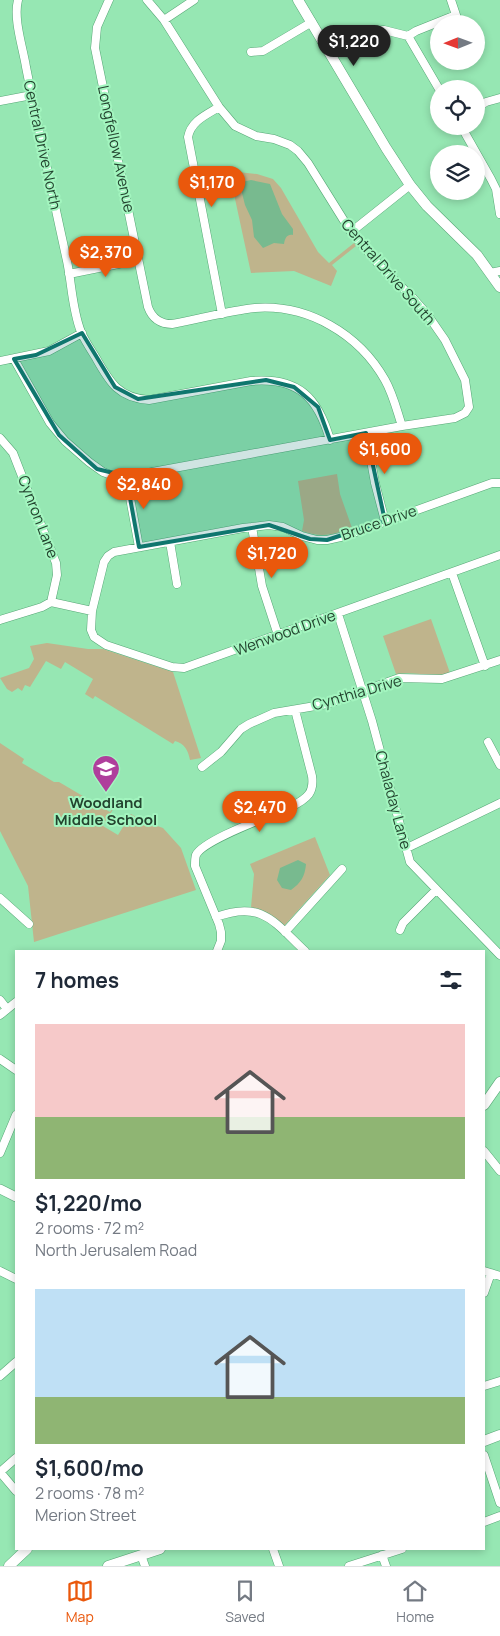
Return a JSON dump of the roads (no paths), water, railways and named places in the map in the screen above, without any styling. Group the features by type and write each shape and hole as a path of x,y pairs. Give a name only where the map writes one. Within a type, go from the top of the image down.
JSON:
{"main road":[{"path":"298,0 410,185 427,206 495,272 500,287"},
{"path":"485,1104 500,1082"},
{"path":"485,1441 500,1436"},
{"path":"9,1566 26,1550"},
{"path":"108,1566 157,1550"}],"street":[{"name":"Central Drive North","path":"18,0 17,15 70,274 74,312 82,333 106,377 126,395 150,400 251,381 277,381 294,387 311,400 321,412 330,440"},
{"name":"Longfellow Avenue","path":"109,0 97,27 95,48 148,307 156,319 163,323 172,324 255,308 292,311 312,316 342,332 363,349 380,371 391,393 402,426"},
{"name":"Central Drive South","path":"147,0 164,20 219,107 235,126 256,136 283,142 298,151 308,163 350,232 368,254 427,314 444,340 464,380 469,407 461,416 402,426"},
{"path":"164,20 194,0"},
{"path":"408,36 456,15 451,0"},
{"path":"251,52 263,51 312,22"},
{"path":"322,37 384,30 408,36 434,80"},
{"path":"0,101 32,95"},
{"path":"485,103 500,98"},
{"path":"219,107 193,124 189,130 188,137 222,314"},
{"path":"467,135 496,189 500,214"},
{"path":"350,232 410,185"},
{"path":"70,274 138,260"},
{"path":"0,361 49,351 82,333"},
{"path":"14,359 44,413 59,435 97,469 114,476 126,476 402,426"},
{"path":"366,433 375,483 385,521"},
{"name":"Cynron Lane","path":"0,438 13,453 56,563 57,574 52,602"},
{"path":"126,476 139,547"},
{"name":"Bruce Drive","path":"92,612 104,562 114,552 252,527 276,525 310,539 328,540 345,536 492,483 500,483"},
{"path":"252,527 262,586 278,635"},
{"path":"170,542 177,584"},
{"name":"Wenwood Drive","path":"92,612 91,630 94,637 99,641 172,667 184,668 500,555"},
{"path":"452,573 485,666"},
{"path":"0,610 2,620 52,602 92,612"},
{"name":"Chaladay Lane","path":"338,614 363,691 412,865 500,955"},
{"name":"Cynthia Drive","path":"202,767 214,759 236,734 249,724 274,714 327,704 399,678 442,679 500,660"},
{"path":"218,950 220,946 221,932 195,866 195,856 200,849 211,841 303,801 311,790 312,776 295,710"},
{"path":"488,742 500,765"},
{"path":"407,848 500,803"},
{"path":"285,932 342,870"},
{"path":"400,930 403,923 436,890"},
{"path":"0,898 29,924"},
{"path":"216,917 237,910 253,911 272,920 304,950"},
{"path":"0,1000 7,1009"},
{"path":"0,1014 15,1003"},
{"path":"0,1059 15,1069"},
{"path":"0,1153 15,1117"},
{"path":"485,1152 500,1171"},
{"path":"0,1189 15,1196"},
{"path":"485,1286 487,1272 500,1276"},
{"path":"1,1273 15,1279"},
{"path":"0,1376 15,1363"},
{"path":"485,1386 500,1381"},
{"path":"485,1457 500,1503"},
{"path":"15,1459 0,1472 15,1490"},
{"path":"485,1522 500,1516"},
{"path":"274,1550 279,1566"},
{"path":"350,1566 399,1550"},
{"path":"141,1555 145,1566"},
{"path":"382,1555 386,1566"}],"place":[{"name":"Woodland Middle School","path":"106,793"}]}
